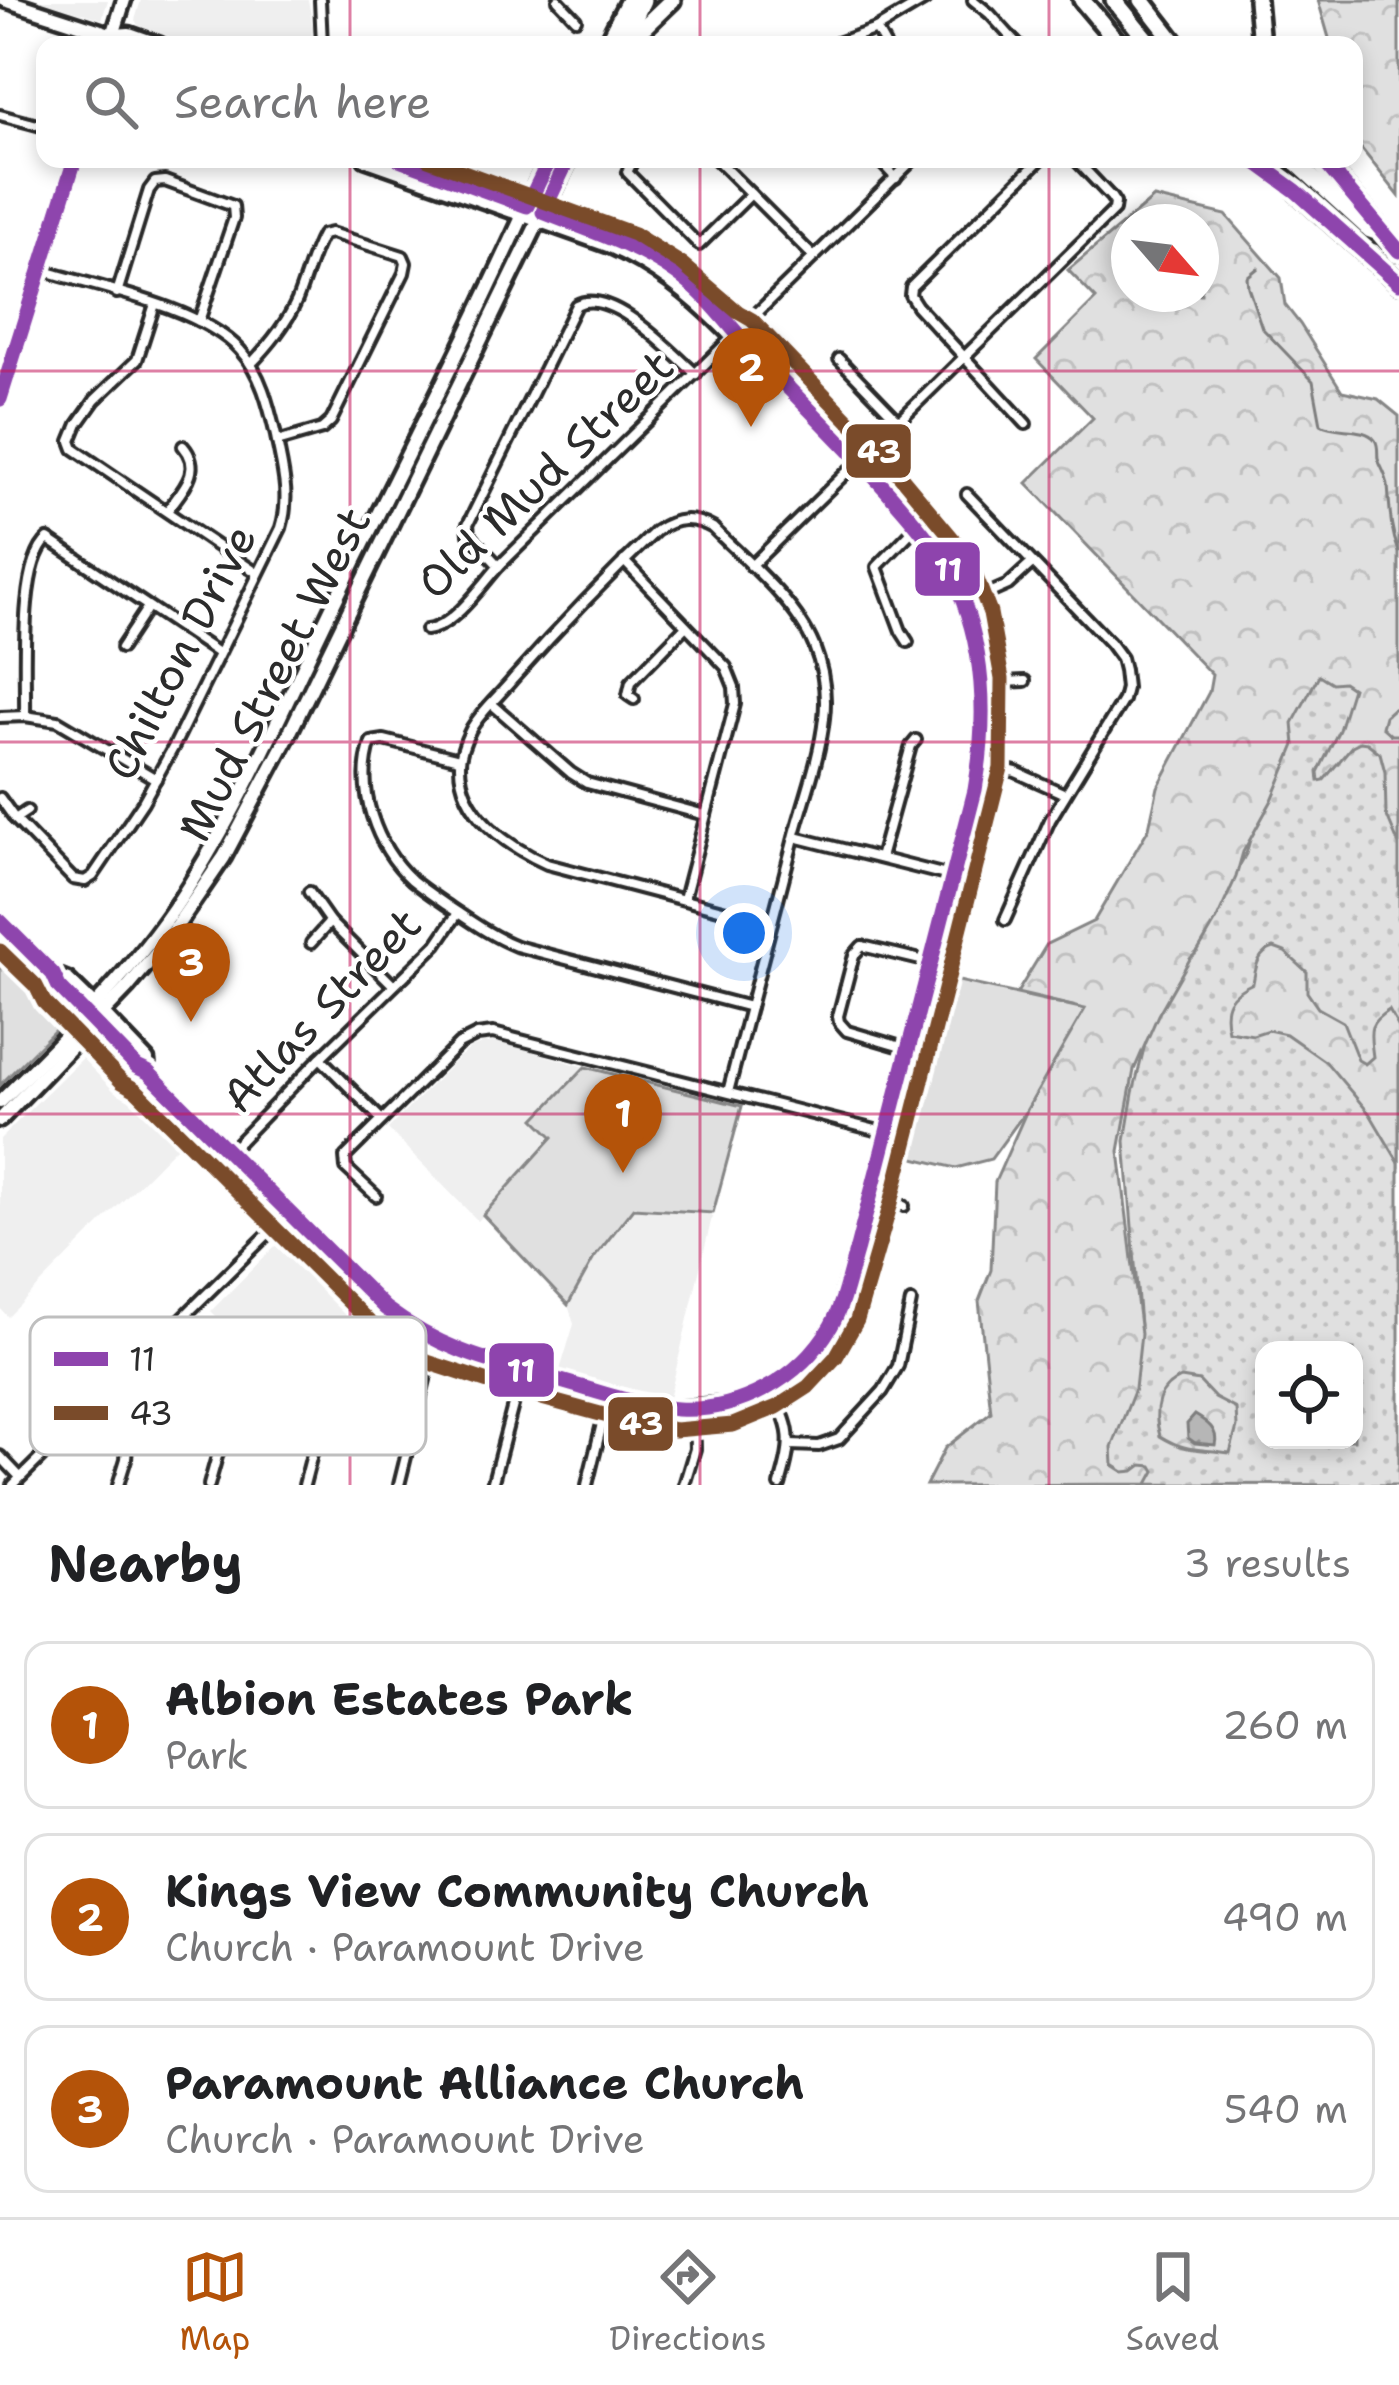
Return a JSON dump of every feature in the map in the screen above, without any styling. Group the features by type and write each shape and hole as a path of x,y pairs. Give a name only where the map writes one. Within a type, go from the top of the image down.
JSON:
{"highway":[{"path":"611,36 629,0"},
{"path":"626,36 643,0"},
{"path":"639,36 672,0"},
{"path":"1082,0 1113,36"},
{"path":"1092,0 1115,36"},
{"path":"1114,0 1144,36"},
{"path":"1142,0 1170,36"},
{"path":"1256,0 1260,36"},
{"path":"533,214 559,168"},
{"path":"1264,168 1399,283"},
{"path":"1273,168 1295,191"},
{"path":"1302,168 1370,230 1384,235"},
{"path":"1330,168 1399,250"}],"street":[{"path":"5,0 101,36"},
{"path":"113,36 124,0"},
{"path":"320,0 322,36"},
{"path":"558,0 576,19"},
{"path":"855,36 925,0"},
{"path":"973,0 1010,36"},
{"path":"876,28 880,36"},
{"path":"0,116 36,125"},
{"path":"0,399 72,168"},
{"path":"392,168 638,248 699,290 860,461 941,560 965,604 984,707 981,763 871,1197 838,1312 794,1371 770,1388 729,1404 694,1409 657,1406 522,1372 426,1336"},
{"path":"421,168 533,214"},
{"path":"630,168 628,172 699,245 751,194"},
{"path":"725,168 814,257"},
{"path":"887,168 896,178"},
{"name":"Old Mud Street","path":"425,630 449,621 499,566 905,168"},
{"path":"1026,424 910,296 911,287 1032,168"},
{"path":"751,566 1114,210 1111,196 1085,168"},
{"path":"117,292 155,182 166,181 224,200 233,206 234,218 199,321"},
{"name":"Mud Street West","path":"0,1102 165,944 203,891 245,820 533,214"},
{"path":"251,364 275,338 297,301 322,235 331,232 403,256 404,273 331,421 322,429 277,442"},
{"name":"Chilton Drive","path":"0,798 73,879 86,881 93,876 156,779 281,528 287,503 265,394 238,347 199,321 41,270"},
{"path":"499,566 469,534 468,524 576,305 596,301 619,311 696,374"},
{"path":"155,304 136,360 94,400 70,441 74,449 257,573"},
{"path":"839,358 899,421"},
{"path":"166,511 191,478 193,466 183,446"},
{"path":"967,494 1110,643 1121,658 1125,676 1123,700 1050,820 1005,920"},
{"path":"728,1092 795,837 823,726 824,682 804,625 713,528 688,519 666,524 567,616 472,728 459,759 462,785 482,821 533,858 772,923"},
{"path":"908,642 877,567 916,527"},
{"path":"25,716 28,583 48,539 218,652"},
{"path":"624,561 726,667 735,691 684,899"},
{"path":"965,604 1008,585 1032,563"},
{"path":"121,648 148,607"},
{"path":"634,699 628,695 631,682 686,626"},
{"path":"981,683 1025,681"},
{"path":"492,704 586,783 706,815"},
{"path":"0,717 58,721 156,779"},
{"path":"459,759 384,740 371,742 365,782 374,822 393,860 412,881 516,946 750,1007"},
{"path":"880,858 916,740"},
{"path":"981,763 1016,772 1065,794"},
{"path":"15,819 27,811"},
{"path":"795,837 954,877"},
{"path":"309,892 330,922 393,985"},
{"name":"Atlas Street","path":"230,1152 437,944 458,913"},
{"path":"0,921 53,974 68,980 137,1067 148,1072 398,1317"},
{"path":"311,943 330,922"},
{"path":"908,1049 847,1031 838,1022 854,955 862,946 871,946 931,963"},
{"name":"Mud Street West","path":"0,1120 94,1014"},
{"path":"376,1196 346,1168 345,1157 459,1044 493,1033 887,1133"},
{"path":"320,1058 382,1120"},
{"path":"871,1197 904,1206"},
{"path":"183,1317 289,1213"},
{"path":"790,1445 820,1446 839,1438 883,1391 898,1366 911,1302"},
{"path":"426,1376 434,1342"},
{"path":"492,1485 522,1372"},
{"path":"770,1388 788,1423 790,1445 780,1485"},
{"path":"587,1485 609,1395"},
{"path":"684,1485 695,1449 694,1409"},
{"path":"13,1485 43,1455"},
{"path":"118,1485 126,1455"},
{"path":"209,1485 217,1455"},
{"path":"304,1485 312,1455"},
{"path":"399,1485 407,1455"},
{"path":"0,1456 20,1477"}],"shaded area":[{"path":"40,0 108,0 102,19"},
{"path":"141,0 308,0 313,27 312,36 167,36 135,20"},
{"path":"499,1042 585,1067 536,1118 554,1137 478,1221 388,1129 459,1057 484,1043"},
{"path":"92,1048 186,1137 8,1317 0,1308 0,1139"},
{"path":"633,1208 713,1213 669,1399 560,1370 574,1324 568,1305 594,1258"},
{"path":"283,1238 293,1239 372,1317 217,1317 211,1311"}],"green space":[{"path":"1318,0 1399,0 1399,196 1363,151 1363,36 1328,36"},
{"path":"1154,198 1179,204 1147,204"},
{"path":"1219,213 1226,215 1281,278 1285,305 1342,391 1378,399 1399,416 1399,708 1385,716 1382,727 1399,735 1399,845 1386,814 1380,753 1360,742 1319,781 1318,772 1339,730 1352,688 1319,675 1293,723 1295,745 1243,852 1217,919 1158,1015 1134,1070 1119,1151 1141,1334 1135,1389 1112,1447 1113,1465 1124,1472 1142,1465 1155,1471 1148,1484 926,1485 945,1448 991,1412 979,1301 991,1270 995,1182 1073,1006 1017,993 1047,944 1094,921 1149,828 1158,787 1209,692 1212,675 1027,483 1093,418 1036,359 1096,299 1068,270 1111,234 1111,312 1219,312"},
{"path":"1316,662 1399,687 1399,1485 1108,1484 1105,1438 1140,1325 1125,1141 1133,1093 1150,1024 1246,854 1282,725"},
{"path":"0,945 69,1016 0,1085"},
{"path":"1274,948 1307,972 1307,992 1318,1008 1343,1022 1358,1060 1365,1064 1373,1057 1373,1024 1389,1010 1399,1028 1399,1163 1370,1114 1326,1062 1286,1034 1228,1031 1229,1001 1253,983 1261,957"},
{"path":"945,978 1085,1009 1026,1111 991,1159 956,1168 897,1154"},
{"path":"585,1067 742,1106 713,1213 633,1208 594,1258 568,1305 483,1215 553,1137 535,1119"},
{"path":"1181,1378 1199,1381 1215,1398 1236,1409 1230,1453 1186,1448 1160,1436 1158,1402 1166,1388"}],"water":[{"path":"1195,1415 1214,1431 1215,1445 1188,1438 1187,1424"}],"waterway":[{"path":"1258,268 1247,277 1262,328 1313,381 1321,424 1364,433 1376,442 1399,552"}],"transit line":[{"name":"11","path":"0,399 72,168"},
{"name":"11","path":"424,168 527,206 546,168"},
{"name":"43","path":"426,1361 516,1391 675,1430 733,1425 777,1407 808,1387 836,1357 857,1320 1001,768 1002,679 990,613 958,545 887,460 752,320 683,265 634,234 453,168"},
{"name":"11","path":"426,1334 513,1368 633,1402 677,1409 722,1405 765,1389 818,1345 836,1317 846,1288 975,790 981,742 980,671 971,624 956,584 927,538 688,282 645,254 543,212 564,168"},
{"name":"11","path":"1264,168 1399,283"},
{"name":"11","path":"1330,168 1399,251"},
{"name":"11","path":"0,921 137,1067 148,1072 398,1317"},
{"name":"43","path":"0,951 122,1082 136,1090 364,1317"}],"place":[{"name":"Kings View Community Church","path":"751,427"},
{"name":"Paramount Alliance Church","path":"191,1022"},
{"name":"Albion Estates Park","path":"623,1173"}]}
